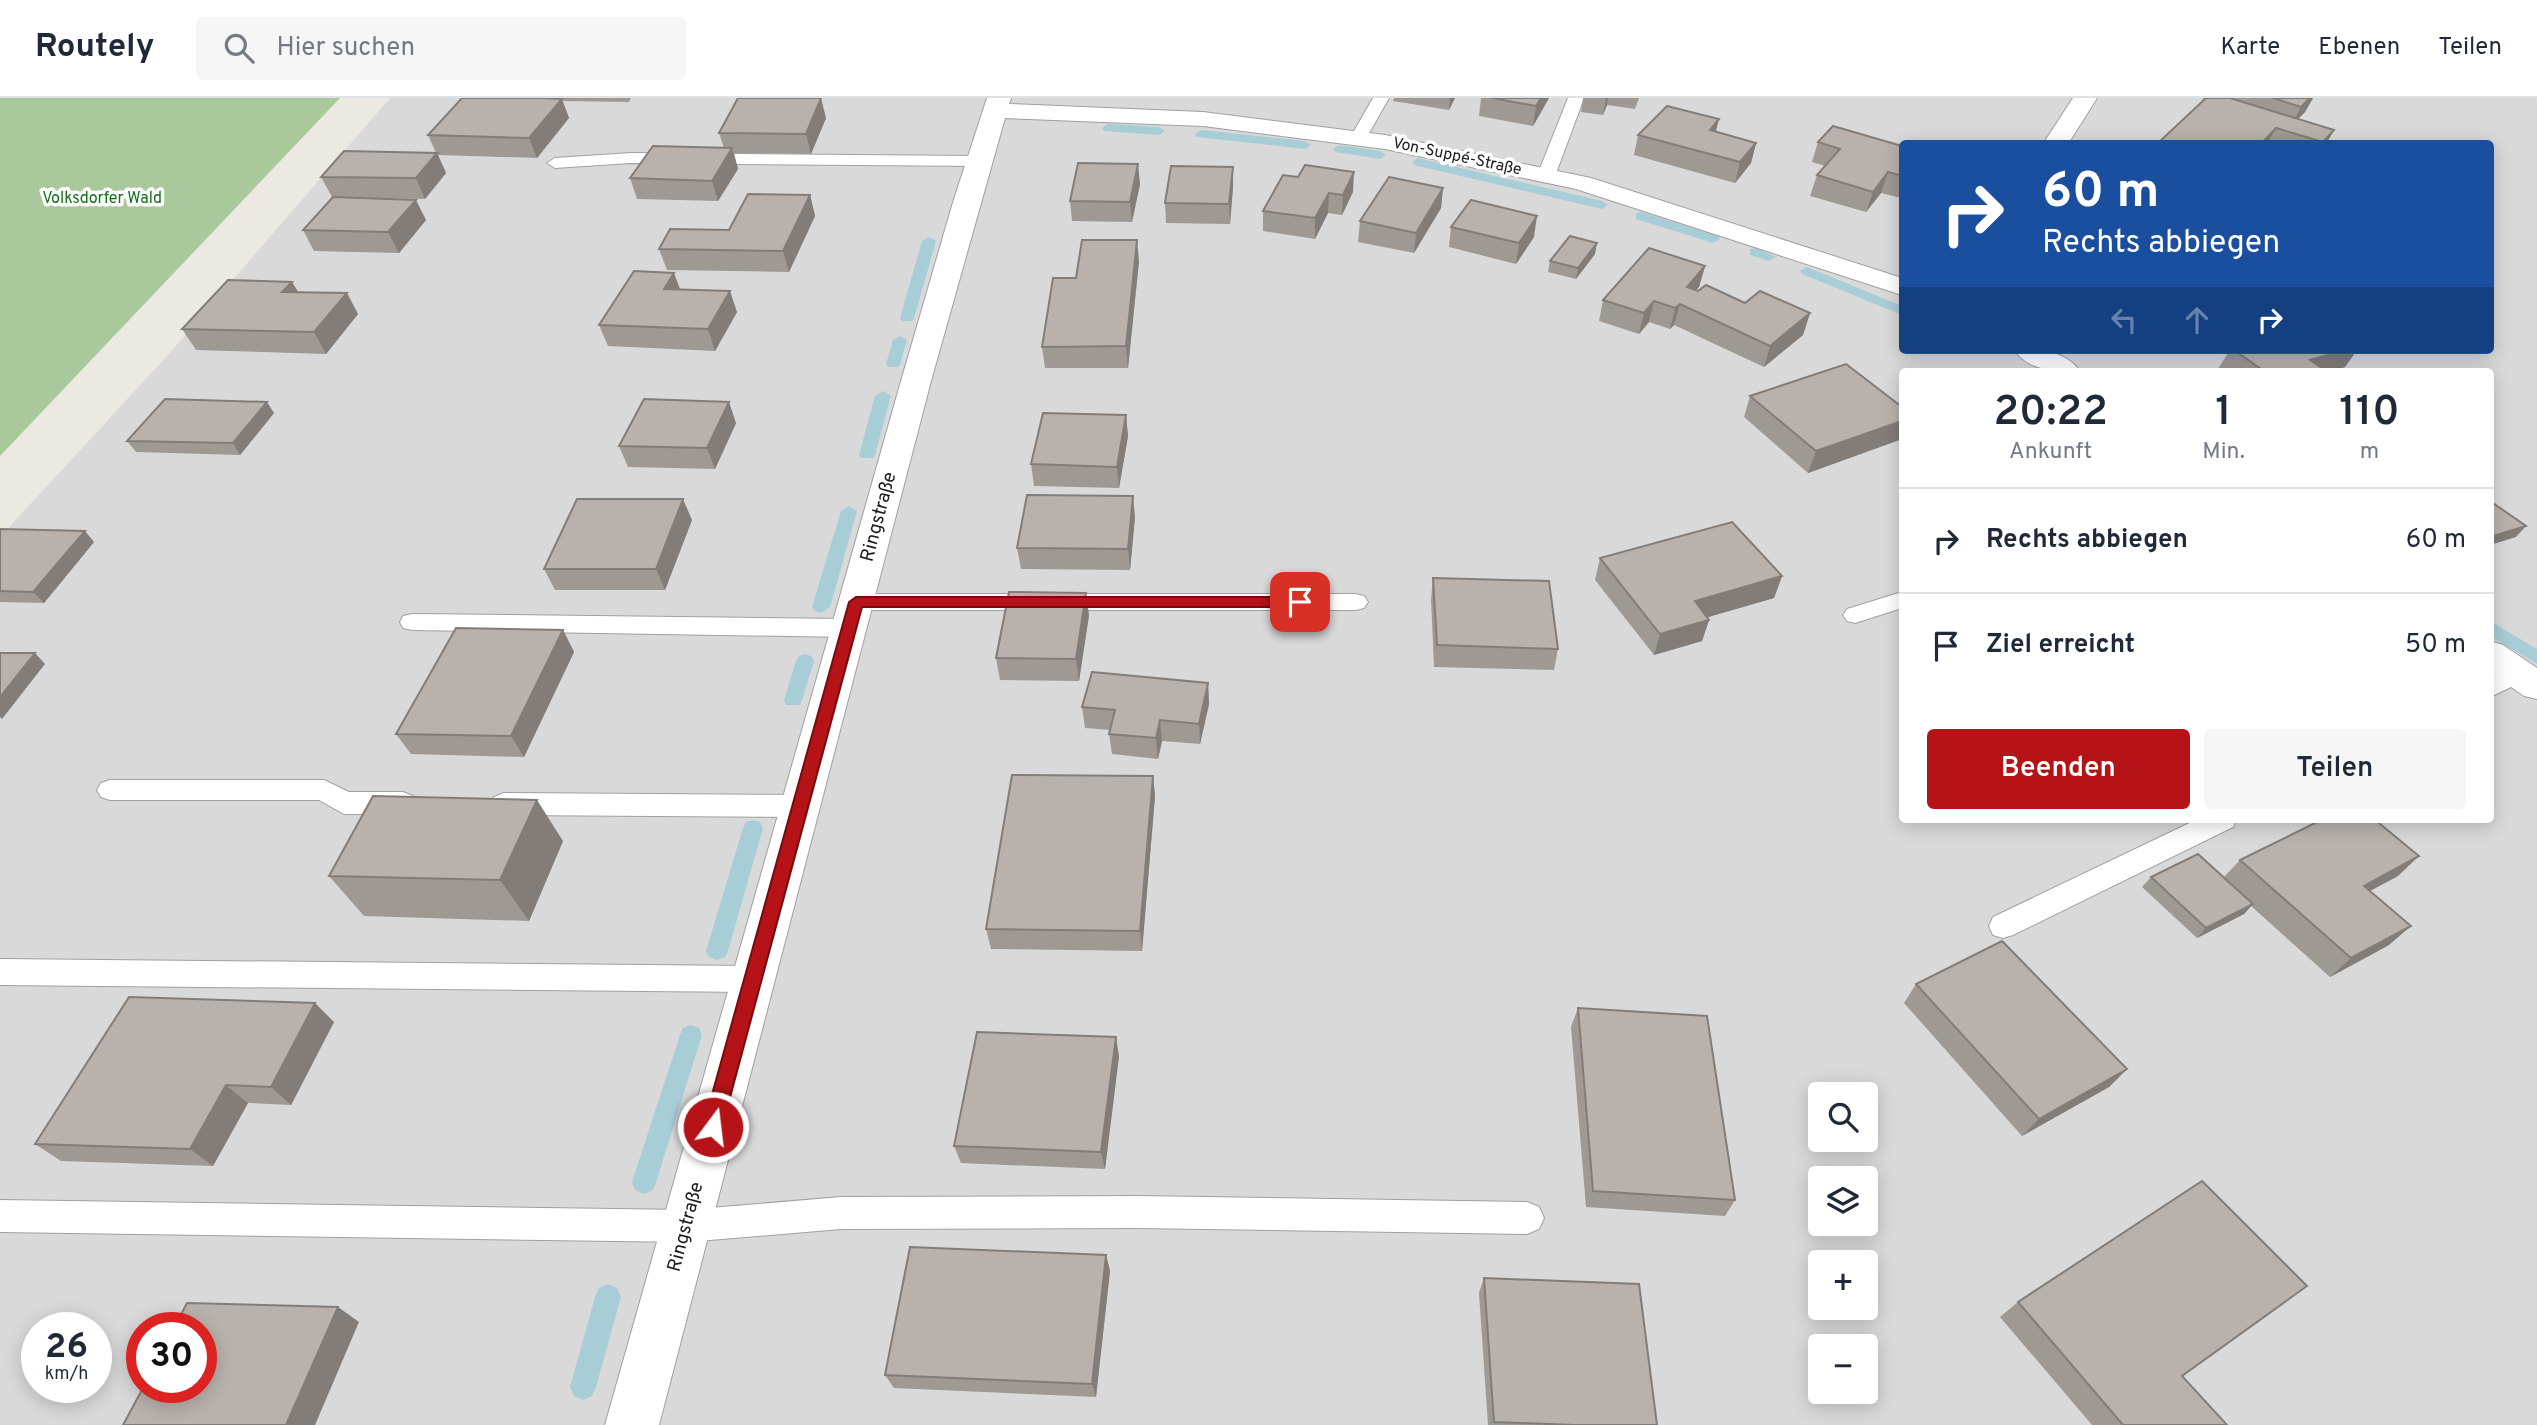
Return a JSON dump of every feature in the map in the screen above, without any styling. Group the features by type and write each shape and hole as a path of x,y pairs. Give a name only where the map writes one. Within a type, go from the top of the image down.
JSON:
{"street":[{"path":"2057,140 2085,98"},
{"name":"Von-Suppé-Straße","path":"997,104 1203,119 1358,138 1582,183 1899,286"},
{"name":"Ringstraße","path":"632,1425 800,806 997,104"},
{"path":"2036,354 2059,368"}],"lane":[{"path":"1358,138 1381,98"},
{"path":"1545,176 1577,98"},
{"path":"555,163 631,158 979,161"},
{"path":"1855,615 1899,601"},
{"path":"412,622 853,615 1356,602"},
{"path":"110,790 324,790 344,803 427,803"},
{"path":"482,804 800,806"},
{"path":"2003,926 2215,823"},
{"path":"0,972 753,979"},
{"path":"0,1216 686,1226 841,1213 1136,1212 1527,1218"}],"shaded area":[{"path":"390,98 2537,98 2537,1425 0,1425 0,537 167,356"}],"green space":[{"name":"Volksdorfer Wald","path":"0,98 340,98 0,456"}],"building":[{"path":"462,98 562,99 529,138 428,135"},
{"path":"738,98 821,98 806,134 719,133"},
{"path":"1492,98 1541,98 1536,106"},
{"path":"2206,98 2230,98 2334,130 2325,140 2276,128 2265,140 2161,140"},
{"path":"2273,98 2310,98 2301,107"},
{"path":"1667,106 1719,119 1710,130 1756,143 1740,162 1638,135"},
{"path":"1833,126 1899,145 1899,175 1888,172 1873,192 1817,175 1840,149 1818,142"},
{"path":"653,146 732,148 712,181 630,178"},
{"path":"344,151 437,153 416,178 321,177"},
{"path":"1078,163 1138,164 1130,202 1070,201"},
{"path":"1305,165 1354,172 1343,195 1329,193 1315,218 1263,211 1283,175 1298,177"},
{"path":"1171,166 1233,167 1229,204 1165,203"},
{"path":"1389,177 1443,188 1416,233 1360,221"},
{"path":"748,194 810,195 783,251 659,249 670,229 729,230"},
{"path":"333,197 416,200 388,232 303,230"},
{"path":"1471,200 1537,216 1519,243 1451,227"},
{"path":"1570,236 1597,243 1578,268 1550,261"},
{"path":"1082,240 1137,240 1126,346 1042,347 1053,278 1076,278"},
{"path":"1649,248 1705,266 1687,287 1698,291 1706,285 1745,303 1760,291 1810,313 1770,346 1680,304 1675,308 1654,301 1644,313 1603,300"},
{"path":"634,271 674,273 664,289 730,291 708,329 599,325"},
{"path":"228,280 292,282 282,292 347,293 314,332 182,329"},
{"path":"2240,354 2332,354 2310,360 2322,368 2260,368"},
{"path":"1846,364 1899,405 1899,422 1816,451 1750,396"},
{"path":"165,399 267,402 233,443 127,441"},
{"path":"644,399 729,402 707,448 619,446"},
{"path":"1043,413 1126,415 1117,467 1031,464"},
{"path":"1027,495 1133,496 1128,549 1017,548"},
{"path":"577,499 683,499 656,569 544,569"},
{"path":"2494,504 2526,526 2494,536"},
{"path":"1732,522 1782,576 1695,601 1709,620 1660,634 1600,558"},
{"path":"0,529 85,531 33,592 0,591"},
{"path":"1433,578 1549,581 1558,649 1437,645"},
{"path":"1009,592 1086,593 1076,659 996,658"},
{"path":"456,628 563,630 511,736 396,734"},
{"path":"0,653 35,653 0,697"},
{"path":"1092,672 1208,683 1199,724 1160,720 1156,738 1109,734 1115,710 1082,707"},
{"path":"1012,775 1153,776 1140,931 986,929"},
{"path":"373,796 537,800 500,880 329,876"},
{"path":"2315,823 2379,823 2419,856 2364,886 2411,926 2351,958 2240,860"},
{"path":"2198,854 2253,904 2206,928 2151,877"},
{"path":"2002,941 2127,1069 2039,1119 1916,984"},
{"path":"129,997 315,1003 271,1087 226,1085 190,1149 35,1144"},
{"path":"1578,1008 1707,1016 1735,1200 1593,1191"},
{"path":"977,1032 1116,1037 1101,1152 954,1146"},
{"path":"2202,1181 2307,1286 2182,1376 2227,1425 2123,1425 2018,1302"},
{"path":"910,1247 1106,1255 1092,1384 885,1375"},
{"path":"1484,1278 1639,1284 1657,1425 1494,1422"},
{"path":"187,1303 338,1307 286,1425 123,1425 135,1403 217,1403 217,1312 182,1312"}],"waterway":[{"path":"1108,128 1159,131"},
{"path":"1201,134 1305,145"},
{"path":"1339,149 1380,155"},
{"path":"1418,162 1602,205"},
{"path":"1641,216 1713,239"},
{"path":"907,318 929,241"},
{"path":"1755,252 1769,257"},
{"path":"1807,271 1899,310"},
{"path":"893,364 900,340"},
{"path":"867,455 883,396"},
{"path":"821,607 849,511"},
{"path":"2494,630 2537,658"},
{"path":"793,700 805,661"},
{"path":"717,951 753,828"},
{"path":"644,1182 691,1035"},
{"path":"583,1387 608,1297"}],"route":[{"path":"713,1127 856,602 1300,602"}]}
